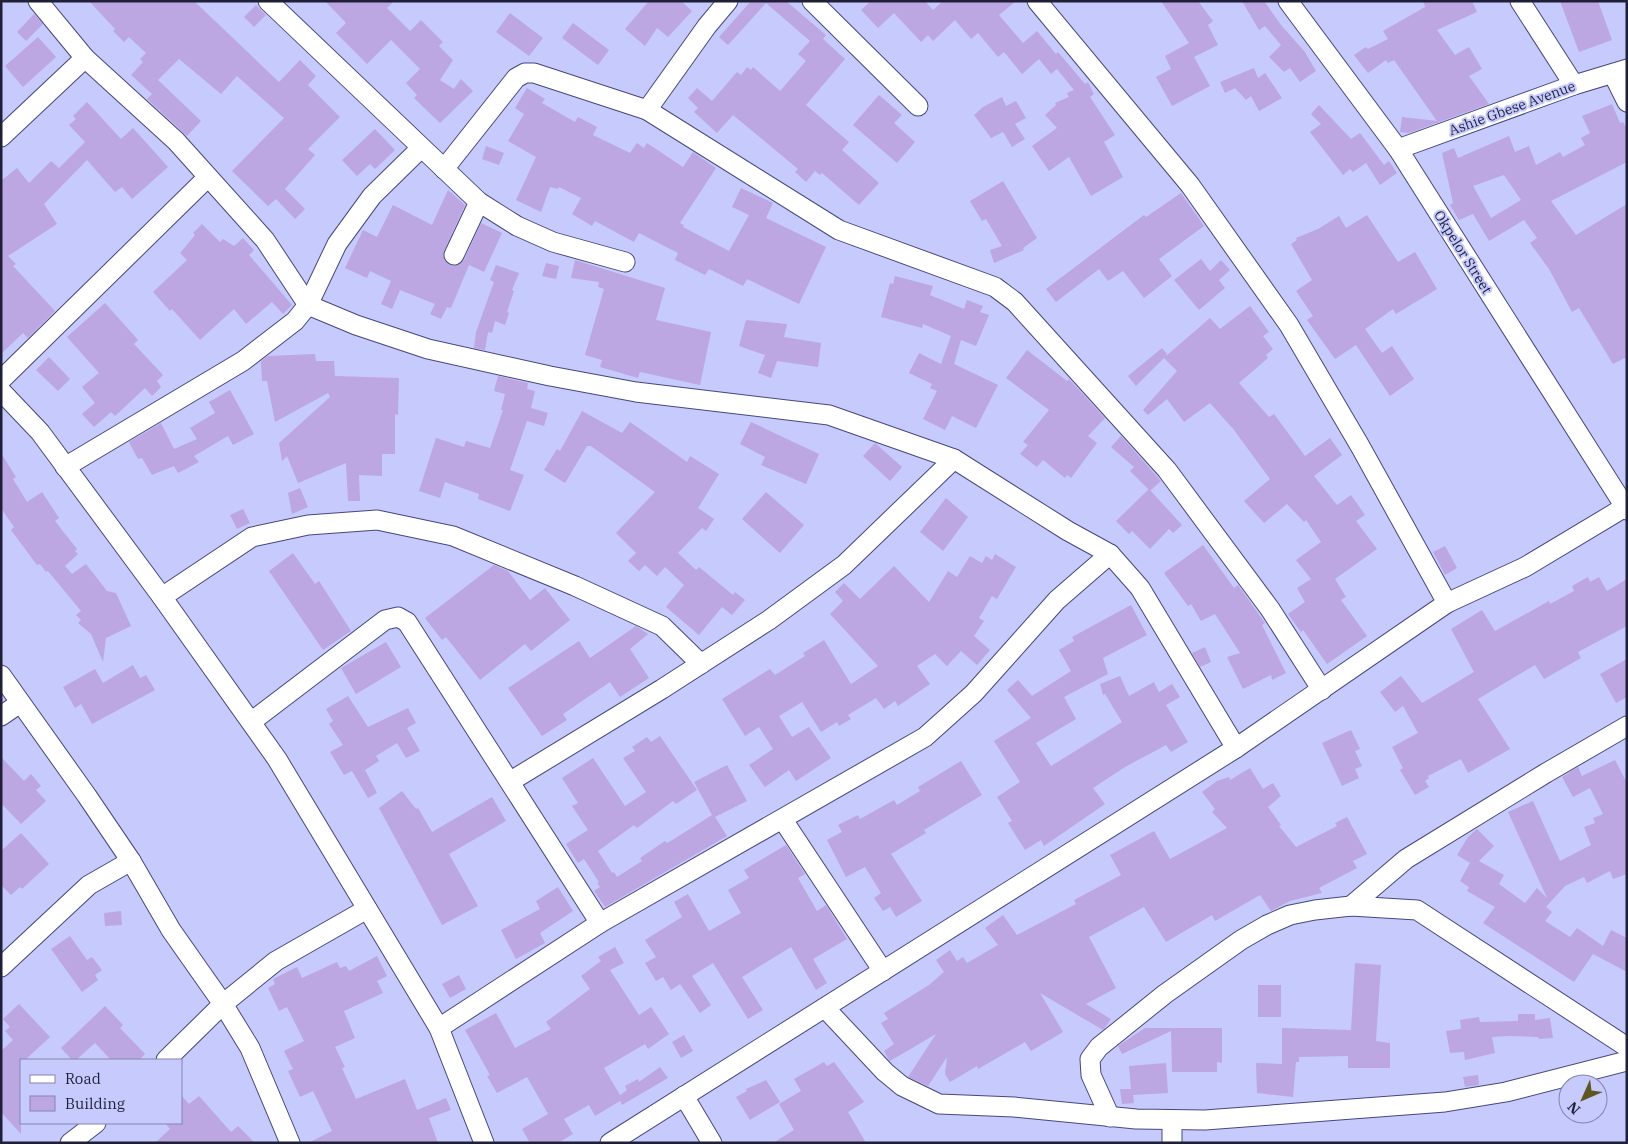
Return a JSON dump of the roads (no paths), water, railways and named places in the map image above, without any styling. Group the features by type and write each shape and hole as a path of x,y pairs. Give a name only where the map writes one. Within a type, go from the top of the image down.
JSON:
{"street":[{"path":"38,1 85,58 176,141 265,240 308,305 356,325 428,348 550,376 636,392 829,415 954,459 1068,531 1110,554 1140,588 1236,748"},
{"path":"268,1 479,202 517,226 553,242 625,262"},
{"path":"647,110 707,26 728,1"},
{"path":"812,1 918,106"},
{"path":"1037,1 1190,185 1289,324 1360,446 1447,603"},
{"name":"Okpelor Street","path":"1288,1 1398,149 1626,509"},
{"path":"1520,1 1574,85"},
{"path":"1,137 85,58"},
{"path":"1620,72 1627,102"},
{"name":"Ashie Gbese Avenue","path":"1398,149 1574,85 1620,72"},
{"path":"444,169 516,78 525,73 534,73 647,110 839,230 995,286 1015,302 1167,470 1270,609 1322,690"},
{"path":"66,467 243,361 295,321 308,305 336,244 372,196 421,148"},
{"path":"1,380 208,178"},
{"path":"454,255 479,202"},
{"path":"1,391 40,432 162,597 277,759 439,1028 484,1143"},
{"path":"511,781 769,620 844,565 954,459"},
{"path":"610,1143 1236,748 1447,603 1524,567 1626,509"},
{"path":"162,597 252,537 308,525 377,520 453,536 575,586 662,626 701,664"},
{"path":"439,1028 600,924 783,820 925,736 974,693 1057,600 1110,554"},
{"path":"250,722 385,620 398,617 407,622 511,781 600,924"},
{"path":"1,676 131,862 171,930 223,1004 250,1048 290,1143"},
{"path":"1,716 20,703"},
{"path":"1351,906 1406,859 1627,726"},
{"path":"783,820 882,971"},
{"path":"1,967 89,885 131,862"},
{"path":"1110,1117 1091,1074 1090,1060 1099,1047 1165,994 1241,940 1267,925 1290,915 1351,906 1417,910 1627,1047"},
{"path":"167,1059 223,1004 276,961 367,908"},
{"path":"825,1008 885,1072 902,1086 939,1104 1014,1107 1110,1117 1172,1121 1352,1110 1445,1102 1506,1092 1627,1061"},
{"path":"684,1096 712,1143"},
{"path":"1172,1121 1172,1143"},
{"path":"70,1143 95,1124"}]}
